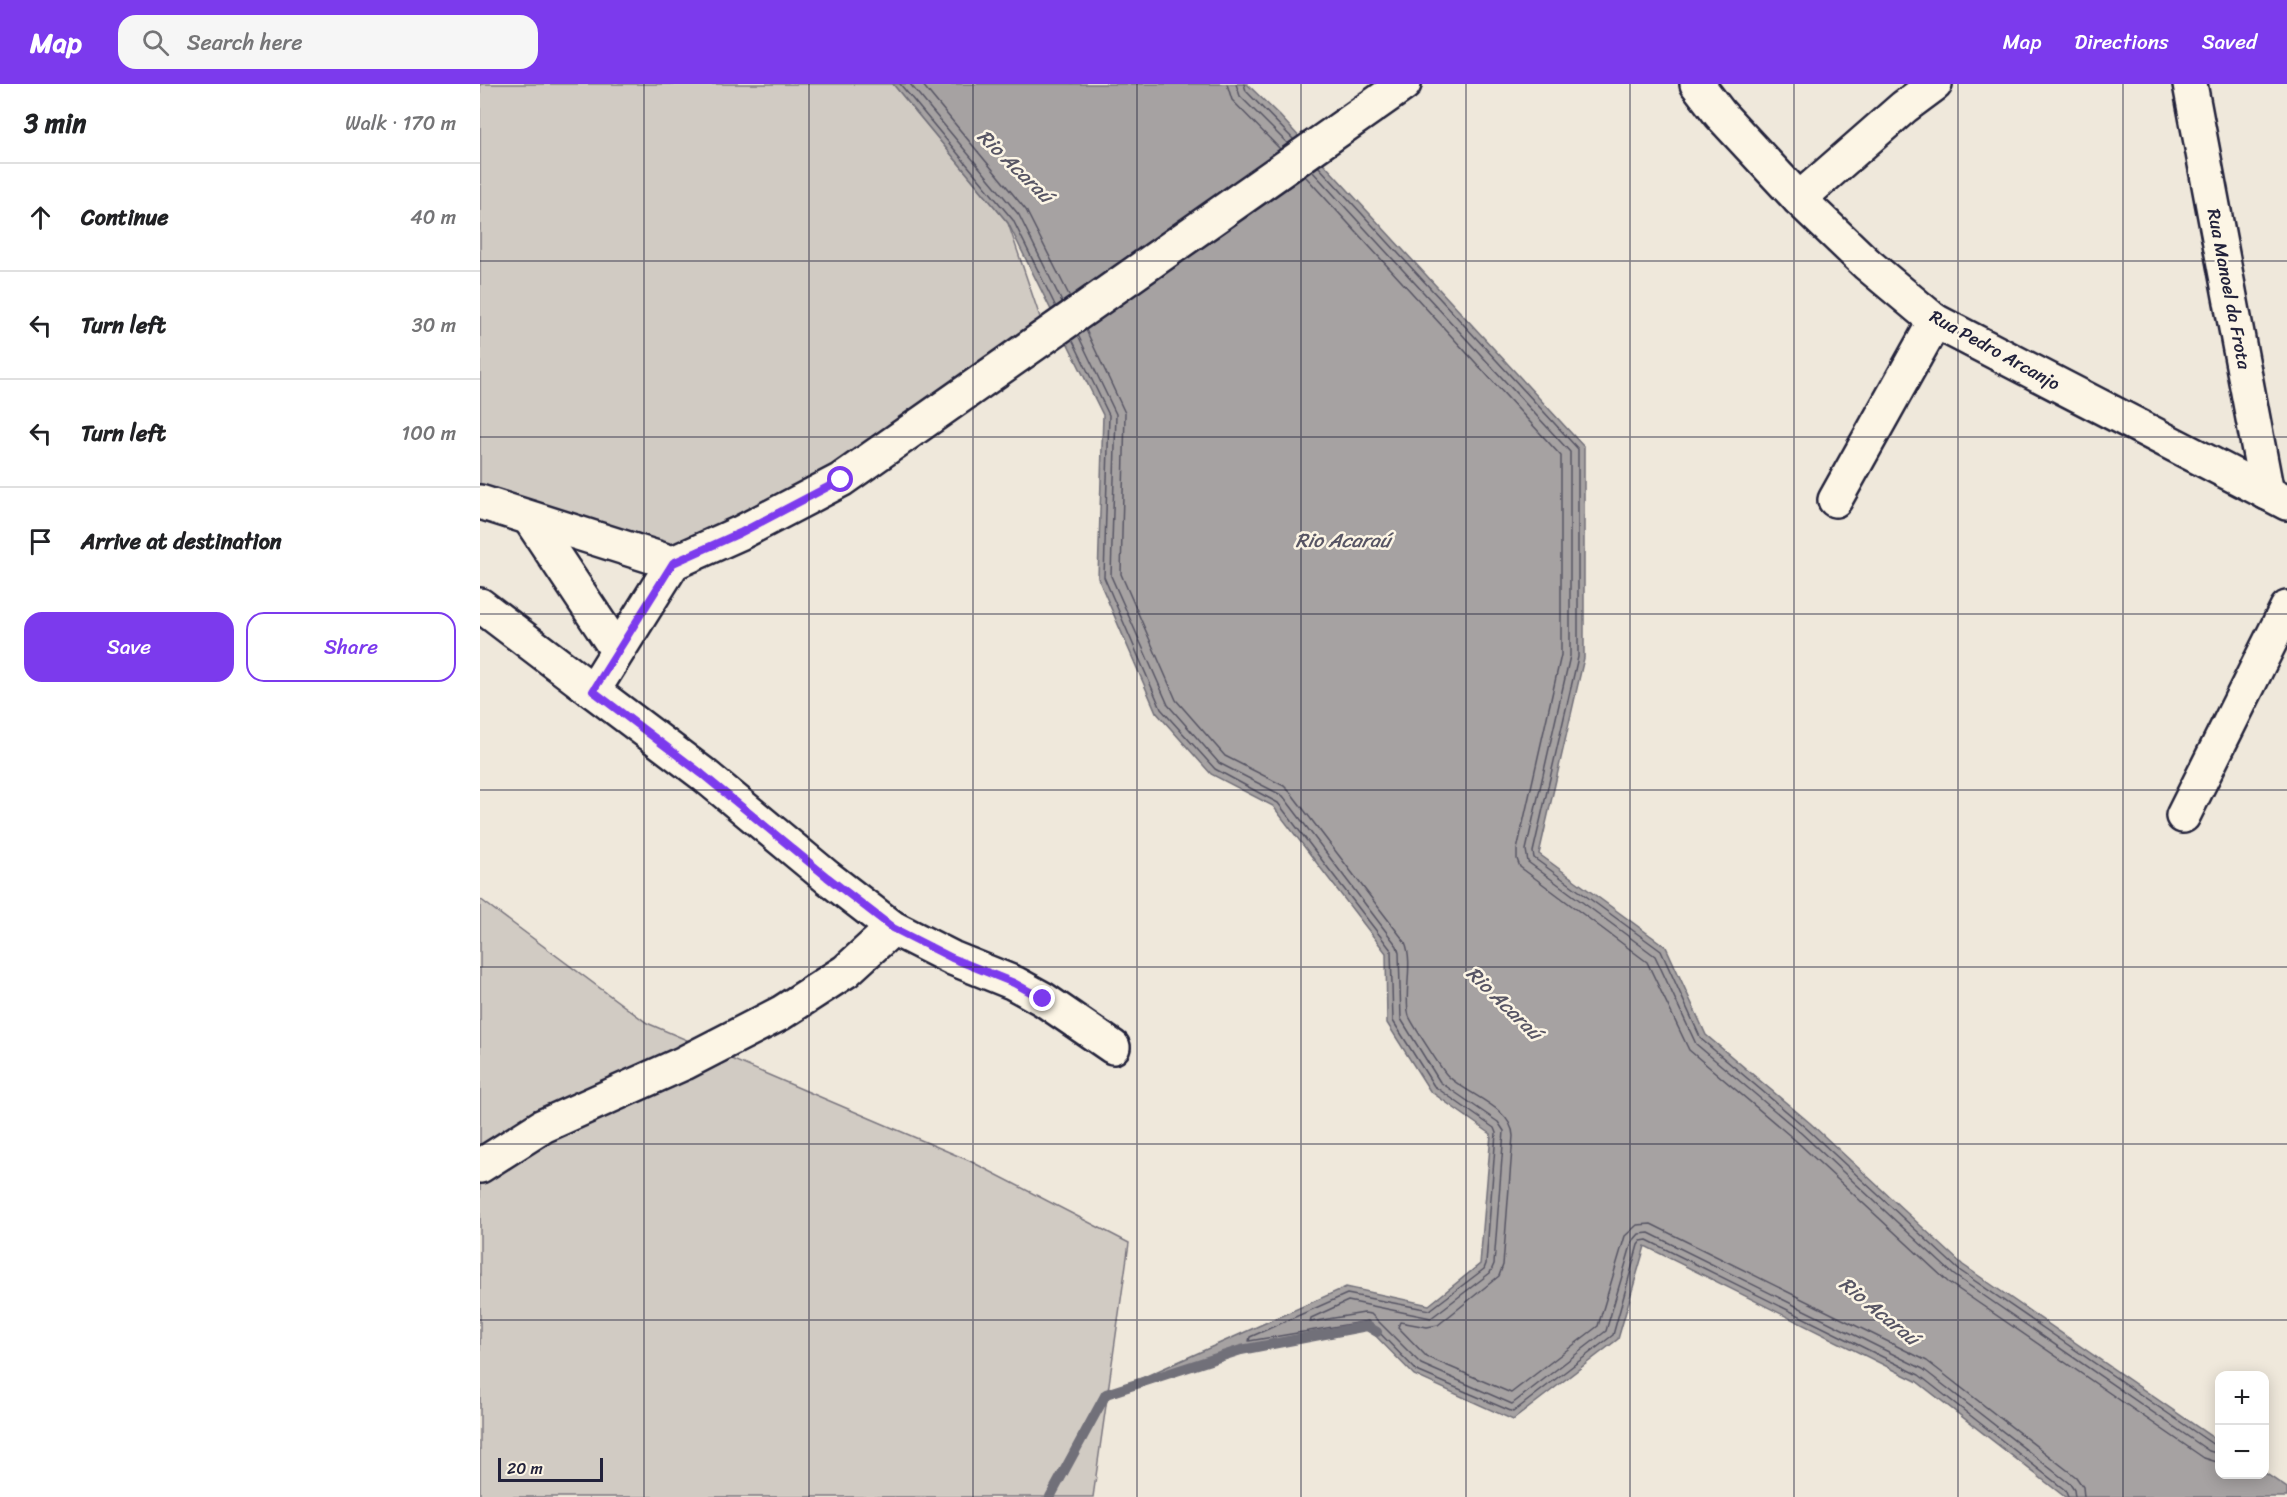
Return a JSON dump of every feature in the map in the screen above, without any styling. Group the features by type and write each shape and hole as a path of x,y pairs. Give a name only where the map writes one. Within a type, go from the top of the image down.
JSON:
{"street":[{"path":"593,691 673,563 740,533 841,480 1404,84"},
{"name":"Rua Pedro Arcanjo","path":"1697,84 1720,114 1798,199 1867,264 1935,321 2277,498"},
{"path":"1798,199 1904,107 1935,84"},
{"name":"Rua Manoel da Frota","path":"2190,84 2277,498"},
{"path":"1835,500 1935,321"},
{"path":"480,502 673,563"},
{"path":"530,519 617,650"},
{"path":"480,605 702,774 893,928 952,958 1014,983 1043,999 1113,1047"},
{"path":"2183,816 2287,608"},
{"path":"480,1166 543,1126 684,1063 781,1013 846,971 893,928"}],"shaded area":[{"path":"480,84 893,84 1008,223 1046,335 841,480 673,563 480,502"},
{"path":"480,899 647,1023 970,1161 1129,1243 1093,1497 480,1497"}],"water":[{"name":"Rio Acaraú","path":"893,84 1247,84 1280,116 1584,447 1584,658 1539,854 1666,947 1706,1035 1810,1123 1963,1265 2215,1439 2215,1479 2269,1479 2269,1476 2287,1488 2287,1497 2065,1497 1916,1381 1645,1246 1618,1339 1513,1420 1414,1375 1366,1326 1241,1350 1106,1394 1346,1287 1429,1305 1480,1264 1491,1134 1430,1091 1387,1023 1386,953 1273,806 1211,774 1156,712 1098,578 1103,415 1008,223"}],"waterway":[{"path":"1050,1497 1106,1394 1241,1350 1367,1326 1377,1332"}],"route":[{"path":"841,480 740,533 673,563 593,691 702,774 893,928 952,958 1014,983 1043,999"}]}
